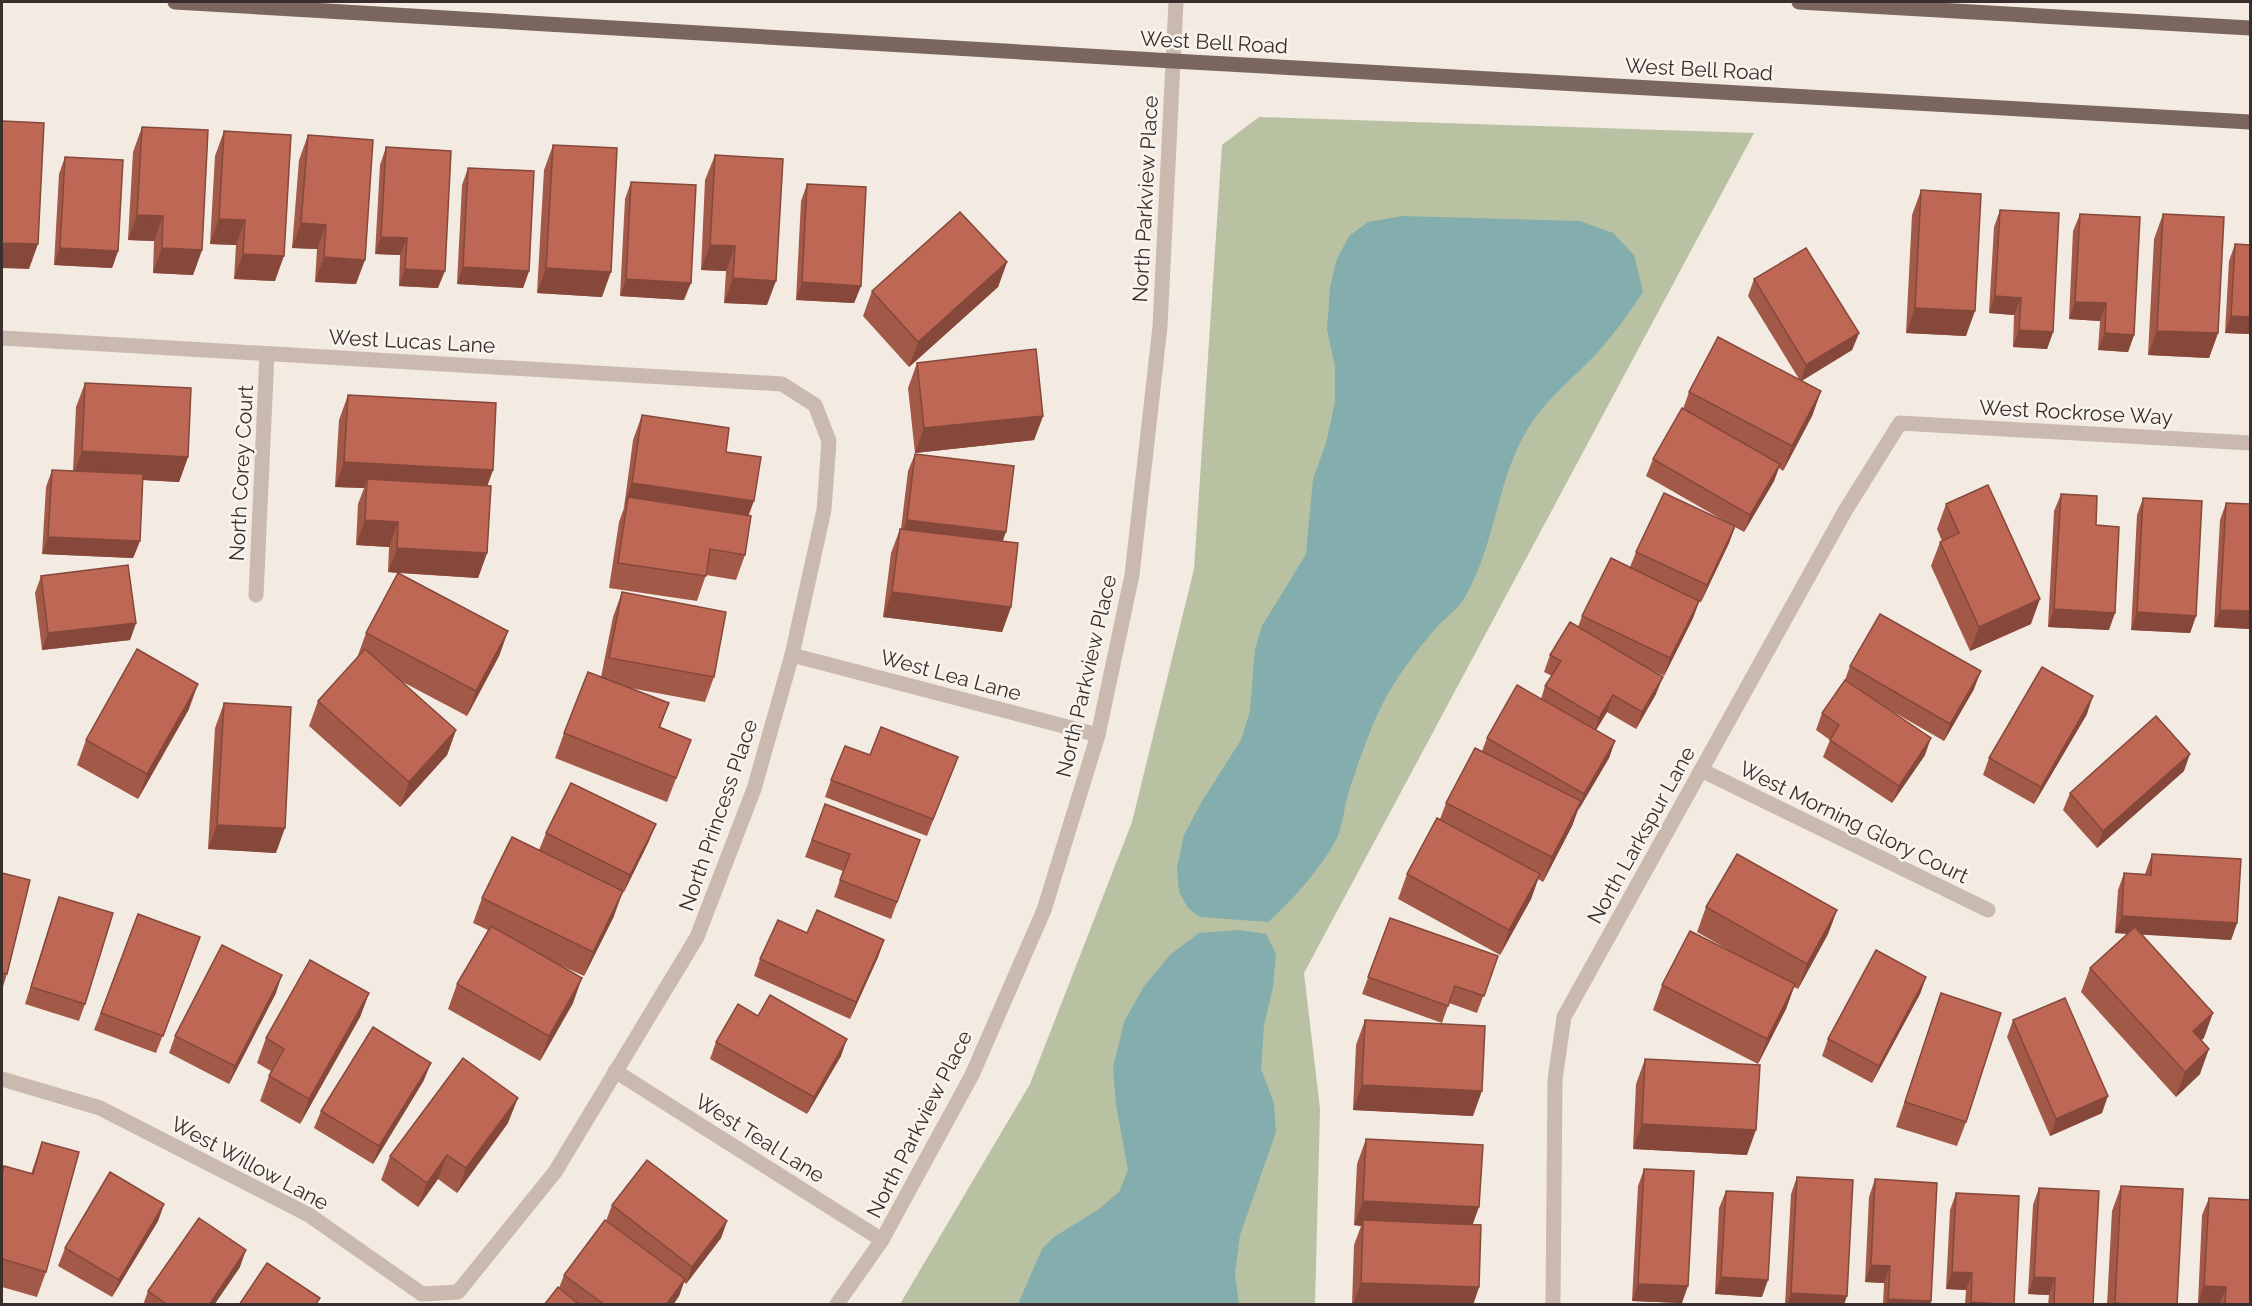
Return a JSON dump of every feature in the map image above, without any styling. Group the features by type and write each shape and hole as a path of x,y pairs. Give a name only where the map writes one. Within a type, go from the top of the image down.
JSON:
{"main road":[{"name":"West Bell Road","path":"175,2 2250,122"},
{"path":"1799,2 2250,28"}],"street":[{"name":"North Parkview Place","path":"837,1305 882,1240 972,1075 1044,910 1098,735 1132,575 1160,327 1176,2"},
{"name":"West Lucas Lane","path":"2,338 782,384 815,405"},
{"name":"North Corey Court","path":"256,595 267,354"},
{"name":"North Princess Place","path":"555,1172 697,937 754,789 792,655 824,510 830,441 815,405"},
{"name":"West Rockrose Way","path":"1900,423 2250,443"},
{"name":"North Larkspur Lane","path":"1553,1305 1555,1080 1564,1017 1845,511 1900,423"},
{"name":"West Lea Lane","path":"792,655 1098,735"},
{"name":"West Morning Glory Court","path":"1701,770 1988,910"},
{"name":"West Teal Lane","path":"615,1071 882,1240"},
{"name":"West Willow Lane","path":"2,1079 100,1108 298,1209 422,1294 458,1292 555,1172"}],"green space":[{"path":"1259,117 1754,133 1304,973 1320,1109 1315,1304 900,1304 1030,1084 1132,822 1194,569 1222,145"}],"water":[{"path":"1402,216 1580,221 1613,233 1634,255 1643,292 1609,339 1547,403 1522,439 1506,478 1475,578 1456,609 1437,627 1400,674 1382,705 1359,760 1337,838 1315,872 1268,922 1200,917 1188,908 1179,892 1177,868 1184,835 1202,801 1241,740 1250,711 1255,649 1262,626 1306,554 1313,479 1326,443 1335,402 1335,366 1327,330 1330,288 1336,261 1349,236 1368,222"},
{"path":"1240,930 1266,934 1276,954 1273,987 1264,1025 1261,1069 1274,1103 1276,1132 1240,1235 1235,1274 1239,1304 1018,1304 1042,1249 1054,1237 1099,1209 1119,1192 1128,1170 1116,1105 1113,1068 1124,1022 1144,986 1171,954 1199,933"}],"building":[{"path":"2,121 44,123 38,244 2,243"},
{"path":"142,127 208,130 202,250 162,248 163,216 137,215"},
{"path":"224,131 291,135 284,256 243,254 245,220 219,219"},
{"path":"308,135 373,140 365,260 324,257 326,225 301,223"},
{"path":"553,145 617,148 611,272 546,268"},
{"path":"386,147 451,151 445,271 405,269 407,238 381,237"},
{"path":"715,155 783,159 776,281 733,278 735,246 710,245"},
{"path":"65,157 123,160 118,251 60,248"},
{"path":"468,168 534,171 529,271 463,267"},
{"path":"631,182 696,185 691,283 626,279"},
{"path":"807,184 866,187 861,286 802,282"},
{"path":"1921,190 1981,194 1975,311 1915,308"},
{"path":"2000,210 2059,213 2053,332 2019,330 2021,298 1995,296"},
{"path":"960,212 1007,262 918,342 872,291"},
{"path":"2080,214 2140,217 2134,335 2105,333 2106,303 2075,302"},
{"path":"2163,214 2224,217 2218,333 2157,331"},
{"path":"2235,244 2250,245 2250,317 2231,316"},
{"path":"1806,248 1859,333 1806,365 1754,279"},
{"path":"1718,337 1821,391 1792,446 1689,392"},
{"path":"1036,349 1043,416 924,428 917,363"},
{"path":"85,383 191,388 188,457 82,451"},
{"path":"348,395 496,403 493,470 344,462"},
{"path":"1682,408 1780,464 1750,515 1653,459"},
{"path":"642,415 729,428 726,452 761,457 754,501 632,483"},
{"path":"915,454 1014,466 1006,532 907,520"},
{"path":"52,470 143,474 140,541 48,537"},
{"path":"367,479 491,486 487,553 397,548 398,522 365,520"},
{"path":"1988,485 2040,599 1979,627 1940,542 1959,533 1946,504"},
{"path":"1664,493 1735,526 1707,585 1636,552"},
{"path":"2061,494 2097,496 2096,525 2119,527 2115,613 2054,609"},
{"path":"628,497 751,516 745,555 710,549 706,576 618,563"},
{"path":"2143,498 2202,501 2196,616 2137,612"},
{"path":"2226,503 2250,504 2250,611 2220,610"},
{"path":"900,529 1018,543 1011,607 892,592"},
{"path":"1611,558 1699,601 1670,658 1582,616"},
{"path":"128,565 136,623 48,633 41,576"},
{"path":"398,573 508,631 476,691 366,633"},
{"path":"622,592 726,612 714,677 609,658"},
{"path":"1880,614 1981,671 1950,724 1850,666"},
{"path":"1570,622 1663,677 1642,712 1613,695 1599,718 1545,686 1561,661 1550,655"},
{"path":"137,649 198,684 147,774 86,740"},
{"path":"365,649 456,730 409,782 318,701"},
{"path":"2042,667 2093,696 2041,787 1989,758"},
{"path":"588,672 669,703 659,727 691,740 676,778 564,733"},
{"path":"1845,680 1931,738 1899,786 1830,740 1839,725 1822,713"},
{"path":"1517,685 1615,741 1584,794 1487,738"},
{"path":"224,703 291,707 285,828 217,825"},
{"path":"2156,716 2190,754 2103,831 2070,793"},
{"path":"881,727 958,757 933,819 831,780 845,746 870,755"},
{"path":"1475,748 1581,801 1552,857 1446,803"},
{"path":"571,783 656,824 630,875 546,833"},
{"path":"825,804 920,840 897,902 840,880 850,854 812,840"},
{"path":"1437,818 1540,874 1509,930 1407,874"},
{"path":"512,837 623,891 593,952 482,898"},
{"path":"1737,854 1837,910 1807,964 1706,907"},
{"path":"2152,854 2241,859 2237,923 2122,916 2124,873 2151,875"},
{"path":"2,873 30,880 7,974 2,973"},
{"path":"59,897 113,913 85,1004 31,987"},
{"path":"817,910 884,940 856,1002 760,959 778,920 807,933"},
{"path":"138,914 200,937 163,1036 101,1013"},
{"path":"1390,918 1498,956 1484,996 1455,986 1448,1006 1368,977"},
{"path":"491,926 582,978 549,1036 457,984"},
{"path":"2135,927 2213,1013 2193,1031 2209,1049 2185,1072 2090,968"},
{"path":"1690,931 1795,984 1767,1039 1662,985"},
{"path":"222,945 282,975 235,1066 175,1036"},
{"path":"1876,950 1926,977 1879,1066 1828,1039"},
{"path":"310,960 369,993 309,1099 269,1076 284,1049 266,1038"},
{"path":"1941,993 2001,1013 1966,1122 1905,1102"},
{"path":"770,995 847,1039 814,1097 716,1042 738,1004 758,1016"},
{"path":"2065,998 2108,1096 2056,1119 2013,1020"},
{"path":"1365,1020 1485,1026 1482,1091 1362,1085"},
{"path":"373,1027 431,1063 379,1146 321,1111"},
{"path":"463,1058 518,1098 466,1168 447,1155 427,1183 390,1156"},
{"path":"1645,1059 1760,1065 1756,1130 1642,1124"},
{"path":"1366,1139 1483,1145 1479,1207 1363,1201"},
{"path":"42,1142 79,1152 46,1272 2,1259 2,1174 4,1166 33,1174"},
{"path":"647,1160 727,1221 692,1267 612,1205"},
{"path":"1644,1169 1694,1171 1688,1286 1638,1284"},
{"path":"110,1172 164,1204 119,1280 65,1248"},
{"path":"1797,1177 1853,1180 1847,1296 1791,1293"},
{"path":"1875,1179 1937,1183 1931,1301 1888,1299 1890,1266 1871,1265"},
{"path":"2121,1186 2183,1189 2177,1305 2115,1303"},
{"path":"2039,1188 2099,1191 2093,1305 2054,1305 2055,1278 2034,1277"},
{"path":"1726,1191 1773,1193 1768,1280 1721,1277"},
{"path":"1956,1193 2019,1196 2014,1305 1971,1302 1972,1273 1952,1272"},
{"path":"2209,1198 2250,1200 2250,1305 2225,1305 2226,1287 2204,1286"},
{"path":"199,1218 246,1250 209,1305 168,1305 148,1291"},
{"path":"605,1220 685,1279 666,1305 605,1305 564,1275"},
{"path":"1363,1220 1481,1225 1479,1287 1361,1283"},
{"path":"267,1263 320,1298 315,1305 239,1305"},
{"path":"558,1287 580,1305 544,1305"}]}
